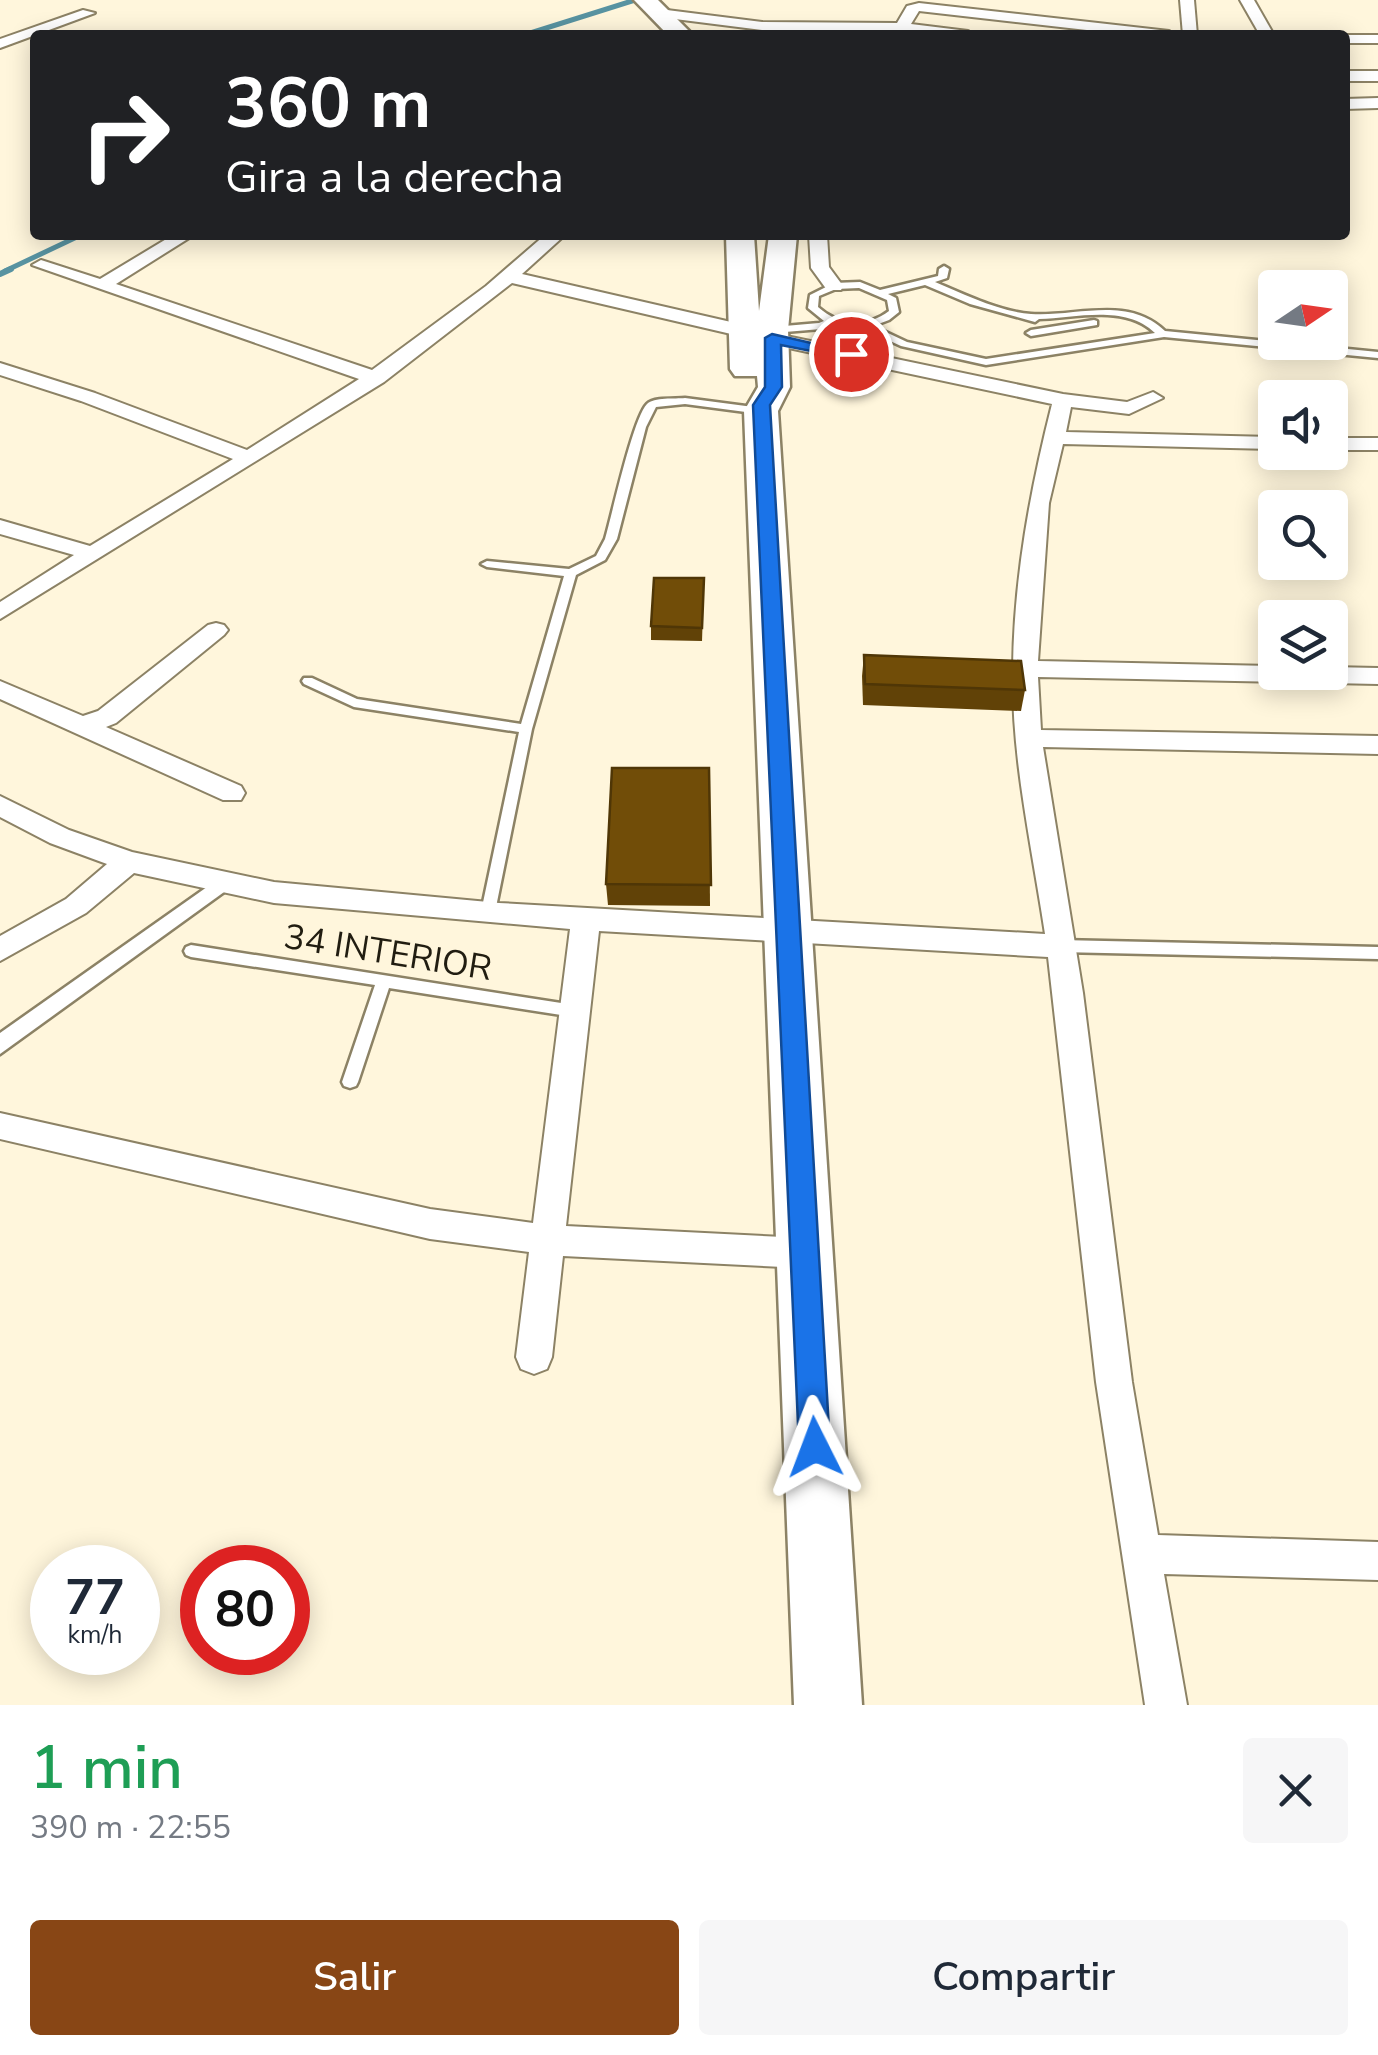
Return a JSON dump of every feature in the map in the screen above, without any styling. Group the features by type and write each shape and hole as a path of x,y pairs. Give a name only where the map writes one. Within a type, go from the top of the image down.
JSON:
{"highway":[{"path":"644,9 674,30"},
{"path":"741,240 763,333"},
{"path":"783,240 780,273 747,388 762,408 828,1705"}],"street":[{"path":"1187,0 1190,30"},
{"path":"1246,0 1265,30"},
{"path":"902,27 912,9 920,7 1125,30"},
{"path":"644,9 762,26 927,30"},
{"path":"40,30 88,13"},
{"path":"0,44 30,33"},
{"path":"1350,39 1378,39"},
{"path":"1350,76 1378,76"},
{"path":"1350,104 1378,103"},
{"path":"102,285 177,240"},
{"path":"0,612 378,378 511,276 551,240"},
{"path":"818,240 820,268 834,286"},
{"path":"42,265 378,378"},
{"path":"780,273 820,268"},
{"path":"511,276 1063,400 1129,408 1152,398"},
{"path":"0,369 88,396 250,458"},
{"path":"1063,400 1038,502 1025,669 1029,738 1114,1382 1166,1705"},
{"path":"1054,438 1258,443"},
{"path":"1348,444 1378,444"},
{"path":"0,527 90,553"},
{"path":"85,725 107,717 216,630"},
{"path":"1025,669 1378,676"},
{"path":"0,689 232,792"},
{"path":"1029,738 1378,745"},
{"path":"0,805 41,828 126,864 338,899 789,935 1059,946"},
{"path":"0,950 76,906 126,864"},
{"path":"0,1046 224,882"},
{"path":"534,1357 586,919"},
{"path":"0,1126 430,1224 547,1240 804,1254"},
{"path":"1140,1554 1378,1561"}],"lane":[{"path":"883,292 942,278 944,269"},
{"path":"927,282 972,302 1035,320 1124,314 1146,321 1162,334"},
{"path":"864,325 894,312 891,298 860,285 834,286 816,295 812,302 819,315 830,321 864,325 904,344 986,362 1162,334 1378,355"},
{"path":"1031,333 1120,320 1146,321"},
{"path":"763,333 820,326 830,321"},
{"path":"486,564 570,573 592,565 607,550 648,408 660,402 685,401 762,408"},
{"path":"488,912 526,728 570,573"},
{"path":"308,681 354,703 526,728"},
{"path":"1059,946 1378,953"},
{"name":"34 INTERIOR","path":"191,951 575,1011"},
{"path":"350,1082 383,982"}],"building":[{"path":"654,578 704,578 702,628 651,626"},
{"path":"864,655 1021,661 1025,690 865,684"},
{"path":"612,768 709,768 711,885 606,884"}],"waterway":[{"path":"540,30 635,0"},
{"path":"5,271 70,240"},
{"path":"0,274 11,269"}],"route":[{"path":"815,1447 762,405 774,387 772,338 851,354"}]}
